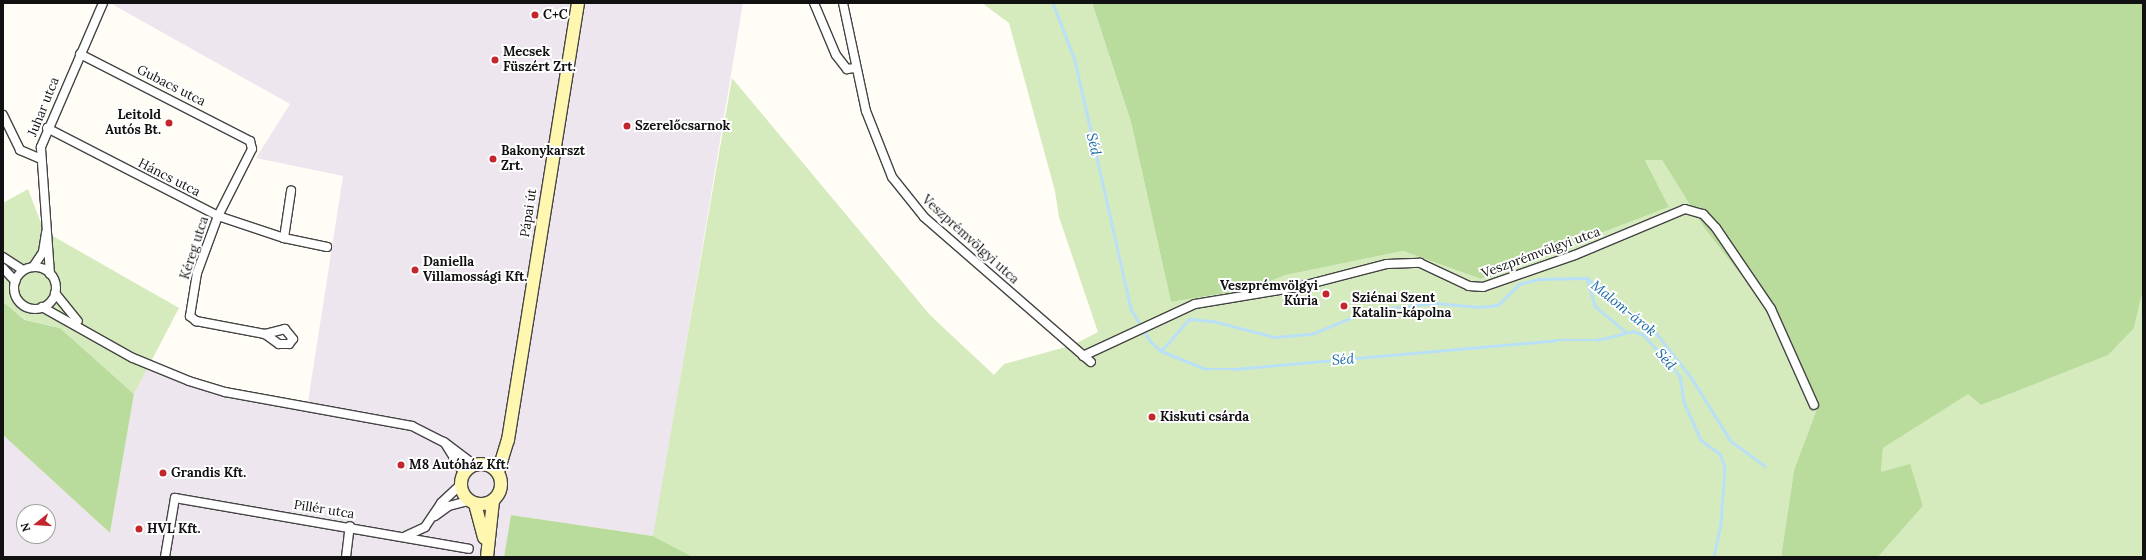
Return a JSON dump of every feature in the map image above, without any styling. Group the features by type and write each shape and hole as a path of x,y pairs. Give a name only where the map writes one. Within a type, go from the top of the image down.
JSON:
{"main road":[{"name":"Pápai út","path":"498,472 509,427 578,3"},
{"name":"Pápai út","path":"479,464 494,455 509,427"},
{"path":"479,464 498,472 502,486 493,501 487,557 472,502 462,479 479,464"},
{"path":"472,502 493,501"}],"street":[{"path":"814,3 836,55 847,69 855,68"},
{"name":"Veszprémvölgyi utca","path":"844,3 855,68 882,158 907,197 924,217 1091,362"},
{"name":"Juhar utca","path":"50,274 41,159 47,128 101,4"},
{"name":"Gubacs utca","path":"80,54 250,141"},
{"path":"3,114 20,150 41,159"},
{"name":"Háncs utca","path":"47,128 218,216 284,238 327,246"},
{"name":"Kéreg utca","path":"250,141 252,148 218,216 197,273 190,316 265,334"},
{"path":"284,238 291,192"},
{"name":"Veszprémvölgyi utca","path":"1083,356 1195,304 1298,287 1387,264 1420,263 1468,286 1483,287 1575,255 1685,209 1703,214 1716,228 1762,297 1780,327 1814,405"},
{"name":"Juhar utca","path":"33,267 43,252 46,227"},
{"path":"3,257 23,270"},
{"path":"86,329 55,293 50,274 33,267 23,270 15,281 15,294 23,305 42,307 86,329 133,358 189,381 230,393 412,426 444,442 479,464"},
{"path":"3,268 15,281"},
{"path":"42,307 55,293"},
{"path":"433,518 441,503 462,479 444,442"},
{"name":"Pillér utca","path":"165,557 175,498 350,526 469,549"},
{"path":"403,536 419,532 433,518 449,506 472,502"},
{"path":"346,557 350,526"}],"shaded area":[{"path":"110,3 743,3 654,536 511,515 504,557 3,557 3,435 110,533 134,394 148,366 189,382 307,408 343,176 256,158 290,104"}],"green space":[{"path":"982,3 1092,3 1131,122 1171,302 1250,289 1286,275 1403,251 1481,279 1669,207 1645,160 1662,160 1705,229 1769,311 1818,406 1794,470 1781,557 693,557 653,536 732,78 930,315 994,375 1004,364 1073,345 1098,332 1059,217 1055,191 1009,23"},
{"path":"1092,3 2143,3 2143,290 2134,328 2108,355 1981,405 1968,394 1883,448 1881,472 1910,464 1923,506 1878,557 1781,557 1794,470 1818,406 1769,311 1705,229 1662,160 1645,160 1669,207 1481,279 1403,251 1286,275 1250,289 1171,302 1131,122"},
{"path":"28,189 44,231 179,308 134,394 60,328 26,320 4,304 3,203"},
{"path":"2143,290 2143,557 1878,557 1923,506 1881,472 1883,448 1968,393 1981,405 2037,380 2134,328"},
{"path":"3,302 25,320 60,328 134,394 110,533 3,435"},
{"path":"511,515 653,536 693,557 504,557"}],"waterway":[{"name":"Séd","path":"1053,3 1075,60 1131,309 1150,341 1161,351 1206,369 1234,369 1556,340 1598,340 1633,331 1644,335 1680,376 1684,402 1701,440 1720,454 1725,467 1721,524 1714,557"},
{"name":"Malom-árok","path":"1161,351 1189,319 1213,321 1275,337 1312,334 1370,310 1434,303 1479,307 1498,305 1519,284 1539,279 1587,278 1657,334 1691,377 1731,441 1765,466"},
{"name":"Malom-árok","path":"1587,279 1595,306 1626,332"}],"place":[{"name":"C+C","path":"535,15"},
{"name":"Mecsek Füszért Zrt.","path":"495,60"},
{"name":"Leitold Autós Bt.","path":"169,123"},
{"name":"Szerelőcsarnok","path":"627,126"},
{"name":"Bakonykarszt Zrt.","path":"493,159"},
{"name":"Daniella Villamossági Kft.","path":"415,270"},
{"name":"Veszprémvölgyi Kúria","path":"1326,294"},
{"name":"Sziénai Szent Katalin-kápolna","path":"1344,306"},
{"name":"Kiskuti csárda","path":"1152,417"},
{"name":"M8 Autóház Kft.","path":"401,465"},
{"name":"Grandis Kft.","path":"163,473"},
{"name":"HVL Kft.","path":"139,529"}]}
